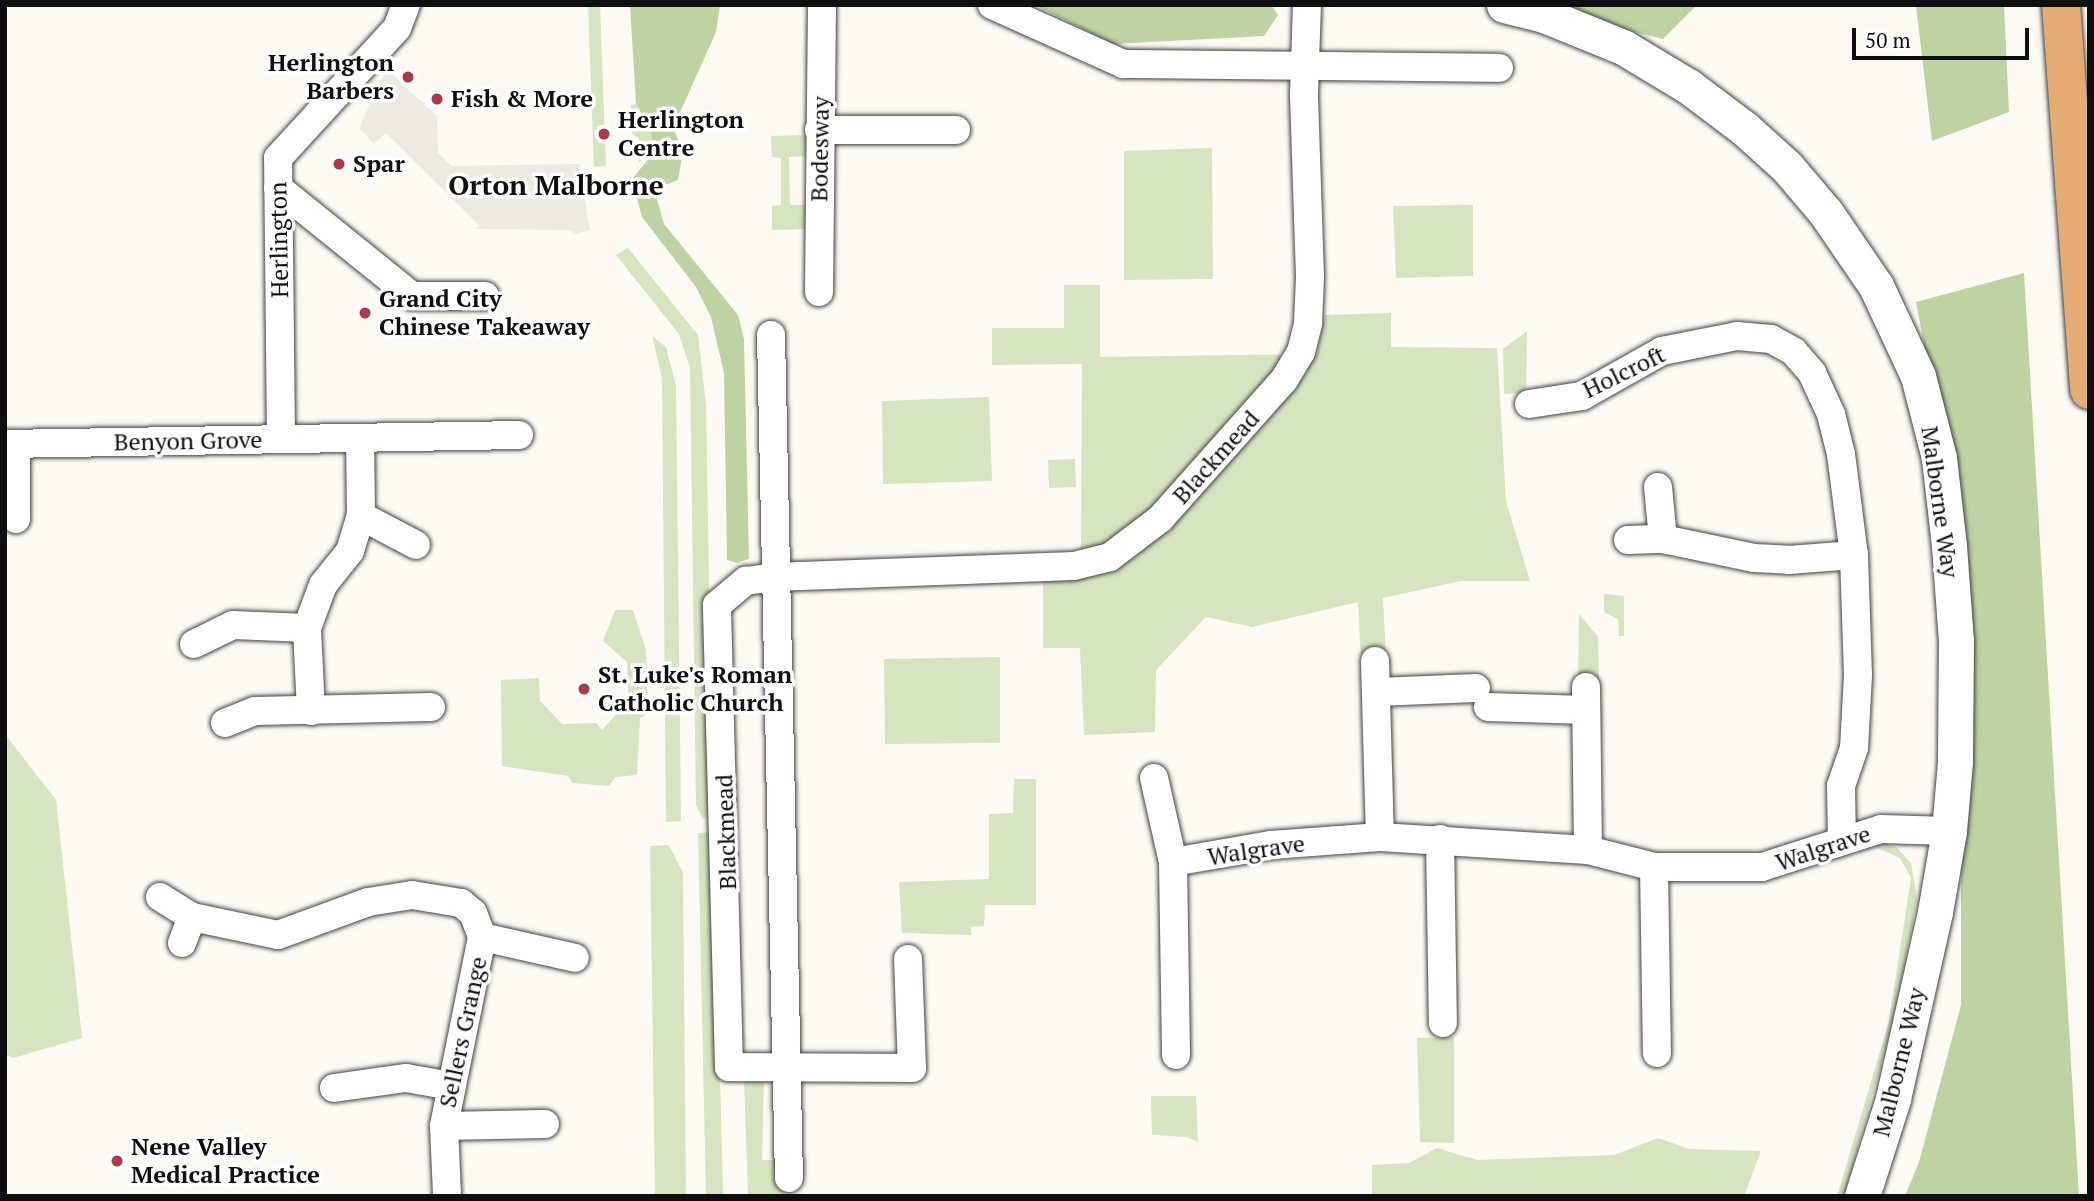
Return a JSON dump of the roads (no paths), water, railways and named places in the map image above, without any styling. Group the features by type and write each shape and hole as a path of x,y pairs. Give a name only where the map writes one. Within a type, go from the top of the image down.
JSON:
{"highway":[{"path":"2060,5 2089,390"}],"street":[{"name":"Herlington","path":"281,439 278,158 397,28 406,5"},
{"name":"Bodesway","path":"819,292 822,5"},
{"path":"992,5 1123,64 1499,68"},
{"name":"Blackmead","path":"908,959 912,1068 729,1068 717,604 746,581 775,577 1074,566 1110,557 1160,519 1284,380 1301,352 1308,323 1310,277 1304,65 1307,5"},
{"name":"Malborne Way","path":"1504,5 1544,15 1623,47 1688,86 1787,167 1826,213 1876,286 1918,376 1939,458 1955,627 1955,762 1950,831 1895,1087 1862,1196"},
{"path":"819,130 956,130"},
{"path":"278,188 412,296 485,296"},
{"path":"771,335 789,1178"},
{"name":"Holcroft","path":"1529,404 1582,396 1662,351 1696,341 1737,336 1771,339 1794,352 1812,373 1831,414 1854,555 1858,675 1854,748 1841,786 1842,841"},
{"name":"Benyon Grove","path":"16,519 10,444 519,435"},
{"path":"311,711 307,628 323,585 350,551 361,516 360,438"},
{"path":"1658,487 1663,539"},
{"path":"361,516 416,545"},
{"path":"1628,540 1663,539 1754,558 1789,561 1854,555"},
{"path":"194,644 233,625 307,628"},
{"path":"1375,661 1380,837"},
{"path":"1377,692 1586,699 1588,850"},
{"path":"225,723 255,710 431,707"},
{"name":"Walgrave","path":"1154,778 1173,862 1176,1055"},
{"name":"Walgrave","path":"1173,862 1271,845 1380,837 1588,850 1654,867 1762,867 1881,830 1950,831"},
{"path":"1440,839 1443,1023"},
{"path":"1654,867 1657,1054"},
{"name":"Sellers Grange","path":"160,897 192,917 278,935 368,902 412,895 461,903 473,913 482,937 444,1126 447,1196"},
{"path":"182,943 192,917"},
{"path":"482,937 575,958"},
{"path":"334,1088 405,1078 451,1086"},
{"path":"444,1126 545,1124"}],"place":[{"name":"Herlington Barbers","path":"408,77"},
{"name":"Fish & More","path":"437,99"},
{"name":"Herlington Centre","path":"604,134"},
{"name":"Spar","path":"339,164"},
{"name":"Grand City Chinese Takeaway","path":"365,313"},
{"name":"St. Luke's Roman Catholic Church","path":"584,689"},
{"name":"Nene Valley Medical Practice","path":"117,1161"}],"district":[{"name":"Orton Malborne","path":"556,185"}]}
